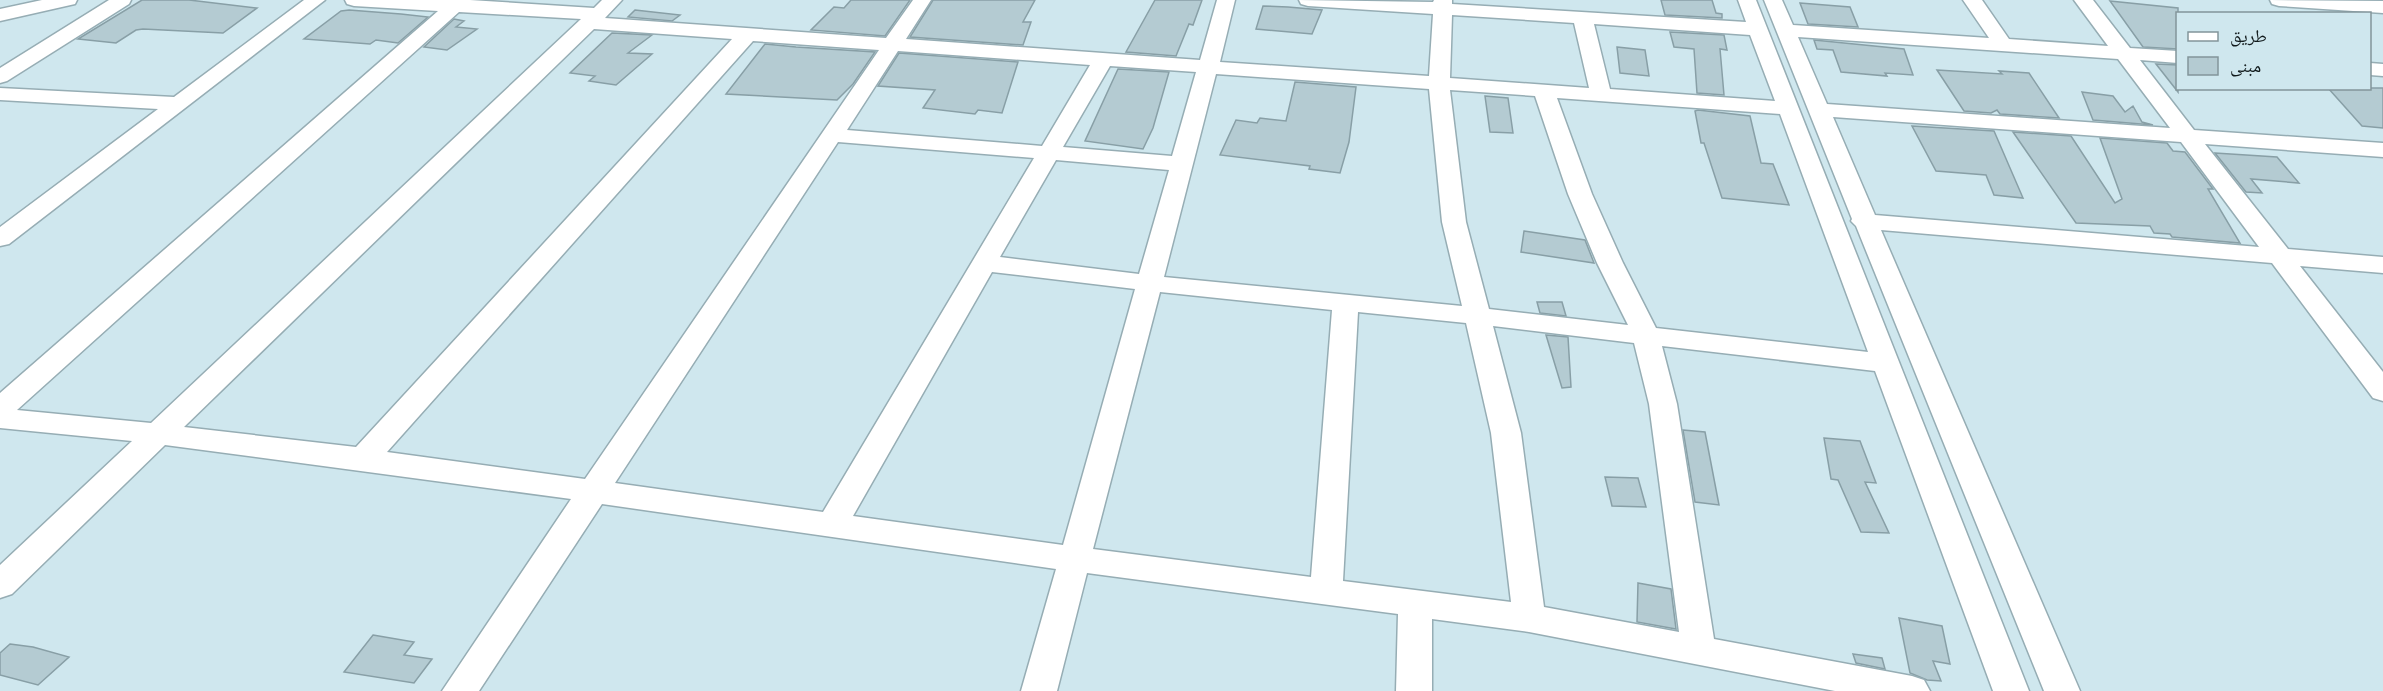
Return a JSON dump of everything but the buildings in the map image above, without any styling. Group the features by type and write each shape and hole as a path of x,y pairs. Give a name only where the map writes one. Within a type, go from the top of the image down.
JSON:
{"street":[{"path":"7,13 33,0"},
{"path":"7,13 68,0"},
{"path":"0,77 122,0"},
{"path":"0,239 316,0"},
{"path":"354,0 458,3 600,12 747,35 1788,108"},
{"path":"460,691 922,0"},
{"path":"1039,691 1226,0"},
{"path":"1320,0 1541,8 1583,18 1756,28"},
{"path":"1746,0 2012,691"},
{"path":"1773,0 1863,221 2062,691"},
{"path":"1972,0 2004,46"},
{"path":"2083,0 2123,54 2189,135 2278,256 2383,391"},
{"path":"2279,0 2383,6"},
{"path":"2376,0 2383,6"},
{"path":"0,409 458,3"},
{"path":"1443,5 1438,84 1454,222 1476,316 1497,387 1506,433 1529,618"},
{"path":"0,585 600,12"},
{"path":"1583,18 1601,95"},
{"path":"1784,30 2176,57"},
{"path":"363,459 747,35"},
{"path":"832,524 1103,60"},
{"path":"1544,91 1580,194 1610,263 1646,335 1663,404 1698,648"},
{"path":"0,94 177,104"},
{"path":"1819,110 2383,150"},
{"path":"832,135 1182,164"},
{"path":"1863,221 2383,265"},
{"path":"985,263 1886,363"},
{"path":"1326,591 1346,303"},
{"path":"0,418 160,434 363,459 1076,559 1529,618 1698,648 1912,691"},
{"path":"1414,691 1415,602"}]}
